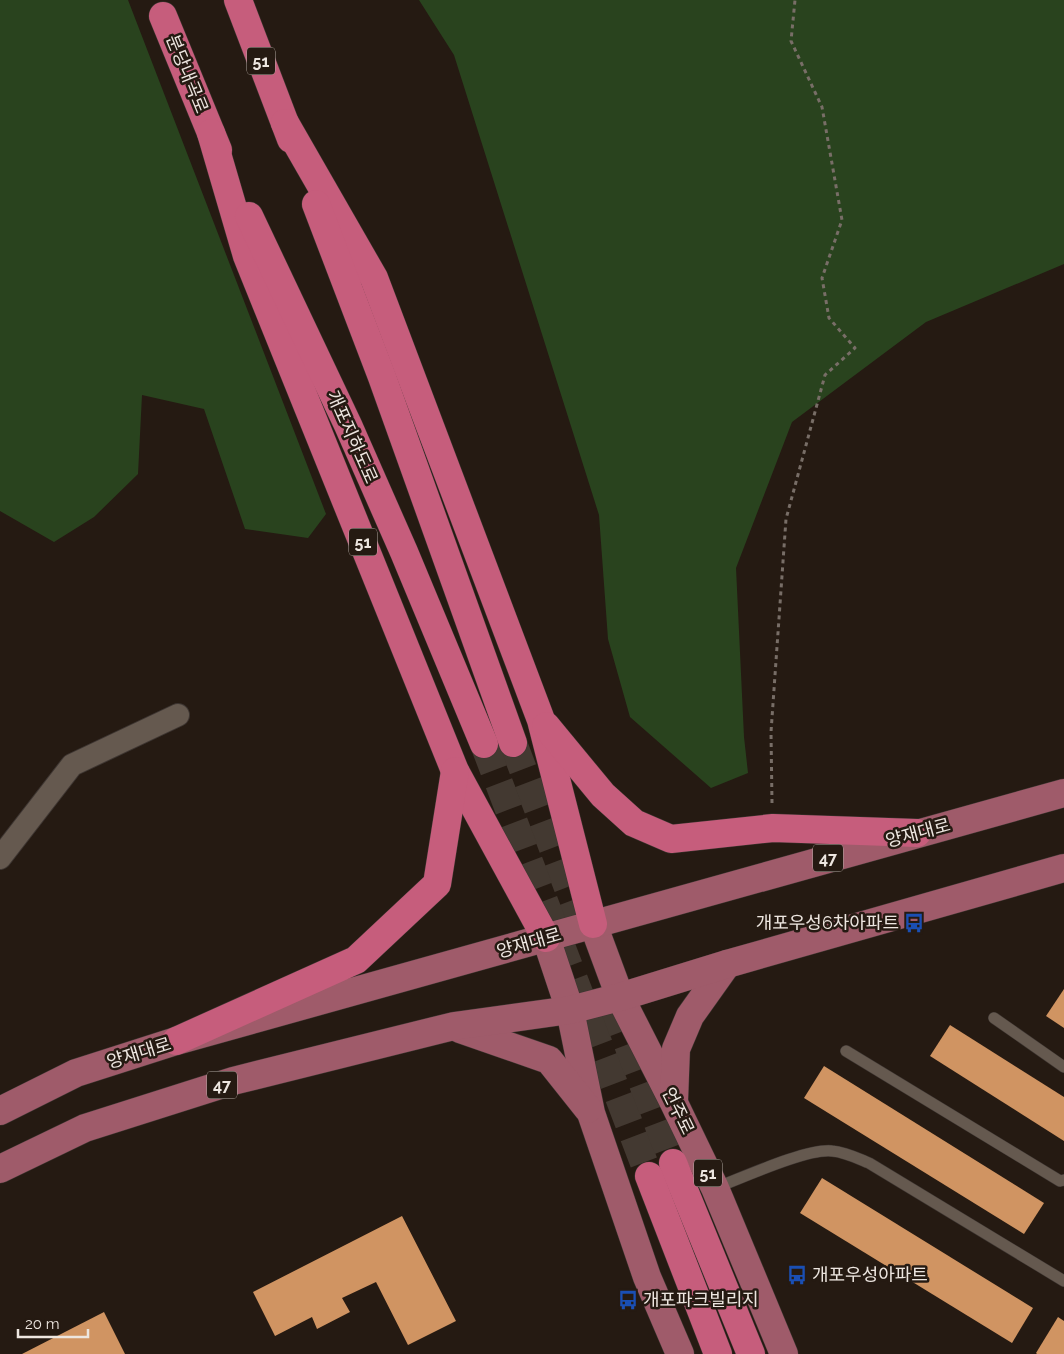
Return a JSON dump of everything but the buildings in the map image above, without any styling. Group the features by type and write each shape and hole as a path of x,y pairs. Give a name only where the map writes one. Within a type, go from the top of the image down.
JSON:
{"highway":[{"name":"51","path":"238,0 382,377 513,743"},
{"name":"분당내곡로","path":"162,16 211,133"},
{"name":"51","path":"284,123 374,278 541,720 593,924"},
{"name":"51","path":"211,133 247,256 455,771 546,938"},
{"name":"개포지하도로","path":"211,133 352,434 404,552 484,744"},
{"path":"541,720 603,795 634,823 671,839 773,828 917,833"},
{"path":"176,1041 356,960 437,884 455,771"},
{"name":"51","path":"673,1162 752,1354"},
{"path":"649,1176 718,1354"}],"main road":[{"name":"양재대로","path":"0,1111 76,1073 176,1041 1064,793"},
{"name":"47","path":"0,1169 85,1128 224,1084 454,1026 570,1010 1064,868"},
{"name":"언주로","path":"593,924 620,997 715,1188 784,1354"},
{"path":"546,938 570,1010 591,1113 647,1277 680,1354"},
{"path":"674,1103 676,1049 690,1016 728,964"},
{"path":"454,1026 549,1060 591,1113"}],"street":[{"path":"0,858 72,765 178,715"}],"lane":[{"path":"994,1018 1064,1067"},
{"path":"846,1051 1060,1181 1064,1180"},
{"path":"715,1188 796,1158 818,1152 832,1151 849,1155 869,1163 1064,1280"}],"path":[{"path":"773,828 770,732 786,519 825,375 855,348 829,318 822,278 842,220 822,107 791,41 795,0"}],"green space":[{"path":"0,0 128,0 326,514 308,538 245,529 204,409 142,395 138,474 94,517 54,542 0,511"},
{"path":"419,0 1064,0 1064,264 926,322 792,422 736,568 744,737 748,773 711,788 630,717 608,639 599,515 454,55"}],"tunnel":[{"path":"513,743 586,935"},
{"path":"484,744 649,1176"},
{"path":"613,1005 673,1163"}],"place":[{"name":"개포우성6차아파트","path":"914,923"},
{"name":"개포우성아파트","path":"797,1275"},
{"name":"개포파크빌리지","path":"628,1300"}]}
